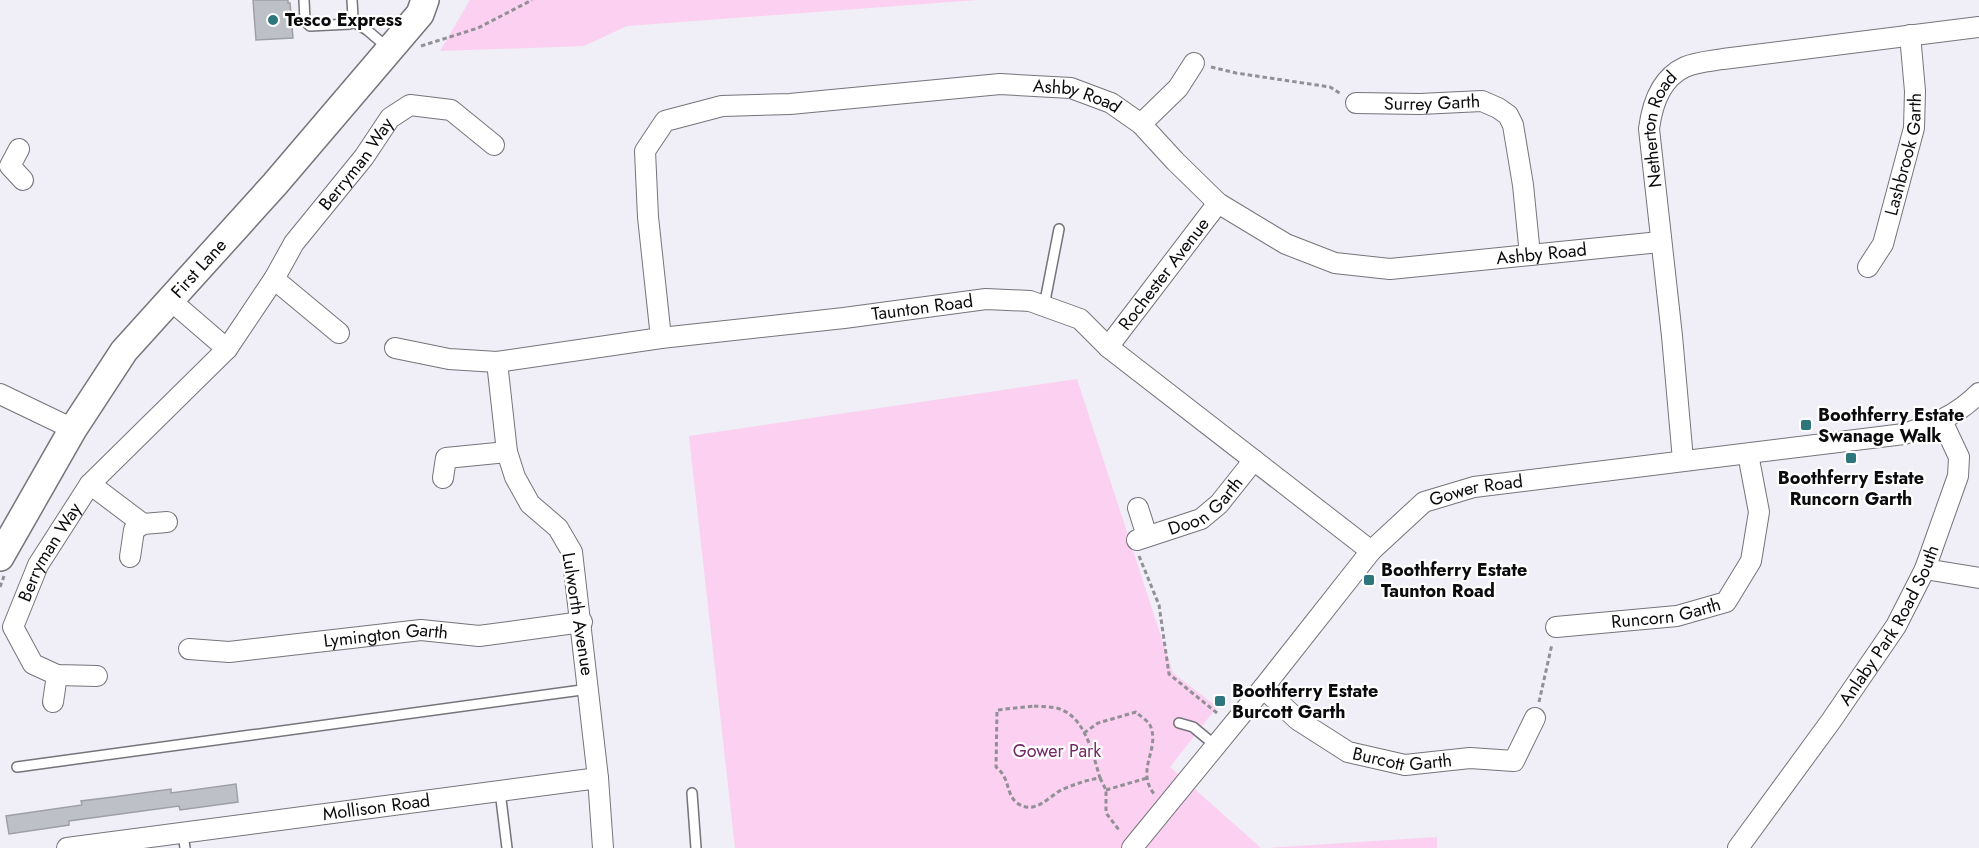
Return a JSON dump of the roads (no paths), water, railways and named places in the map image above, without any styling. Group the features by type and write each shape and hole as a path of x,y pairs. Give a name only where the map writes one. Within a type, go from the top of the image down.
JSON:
{"street":[{"name":"First Lane","path":"0,557 73,429 124,351 275,183 401,49 425,0"},
{"name":"Netherton Road","path":"1683,460 1649,129 1652,108 1660,90 1671,76 1686,66 1723,59 1979,27"},
{"name":"Lashbrook Garth","path":"1868,267 1883,244 1914,128 1915,91 1910,35"},
{"path":"1141,124 1178,88 1194,63"},
{"name":"Ashby Road","path":"661,338 648,217 645,151 665,121 722,106 790,105 1000,84 1071,88 1112,103 1141,124 1218,202 1286,244 1335,263 1390,269 1660,242"},
{"name":"Surrey Garth","path":"1356,103 1420,104 1482,101 1508,115 1523,184 1530,255"},
{"name":"Berryman Way","path":"97,676 57,675 33,664 13,627 38,565 90,484 227,349 274,279 294,243 364,157 390,118 410,105 451,110 494,145"},
{"name":"Rochester Avenue","path":"1108,347 1178,258 1218,202"},
{"path":"274,279 339,333"},
{"path":"169,299 227,349"},
{"name":"Taunton Road","path":"395,348 449,358 497,362 661,338 844,318 986,299 1030,301 1080,319 1108,347 1371,551"},
{"name":"Lulworth Avenue","path":"497,362 507,453 514,477 530,504 558,528 572,552 582,622 598,778"},
{"path":"1942,421 1969,403 1979,393"},
{"path":"0,394 73,429"},
{"name":"Gower Road","path":"1132,848 1371,551 1424,502 1474,487 1904,434 1942,421"},
{"name":"Anlaby Park Road South","path":"1742,847 1896,626 1925,569 1958,476 1959,456 1942,421"},
{"path":"443,478 446,458 507,453"},
{"name":"Runcorn Garth","path":"1556,627 1677,616 1726,602 1751,561 1759,512 1748,454"},
{"name":"Doon Garth","path":"1138,508 1142,538 1201,519 1219,504 1254,460"},
{"name":"Berryman Way","path":"90,484 143,524"},
{"path":"130,557 134,530 143,524 167,522"},
{"path":"1925,569 1979,578"},
{"name":"Lymington Garth","path":"189,649 229,652 421,630 479,636 582,622"},
{"path":"53,702 57,675"},
{"name":"Burcott Garth","path":"1263,688 1298,720 1348,752 1405,765 1470,758 1514,761 1535,718"},
{"path":"598,778 603,848"},
{"name":"Mollison Road","path":"87,846 184,840 598,778"}],"lane":[{"path":"304,0 305,21 310,26 350,24 352,21"},
{"path":"352,0 352,21"},
{"path":"352,21 401,49"},
{"path":"1044,306 1059,229"},
{"path":"17,767 589,689"},
{"path":"1179,723 1192,727 1216,746"},
{"path":"500,791 507,848"},
{"path":"692,793 696,848"}],"place":[{"name":"Tesco Express","path":"273,20"},
{"name":"Boothferry Estate Swanage Walk","path":"1806,425"},
{"name":"Boothferry Estate Runcorn Garth","path":"1851,458"},
{"name":"Boothferry Estate Taunton Road","path":"1369,580"},
{"name":"Boothferry Estate Burcott Garth","path":"1220,701"}],"park label":[{"name":"Gower Park","path":"1057,751"}]}
